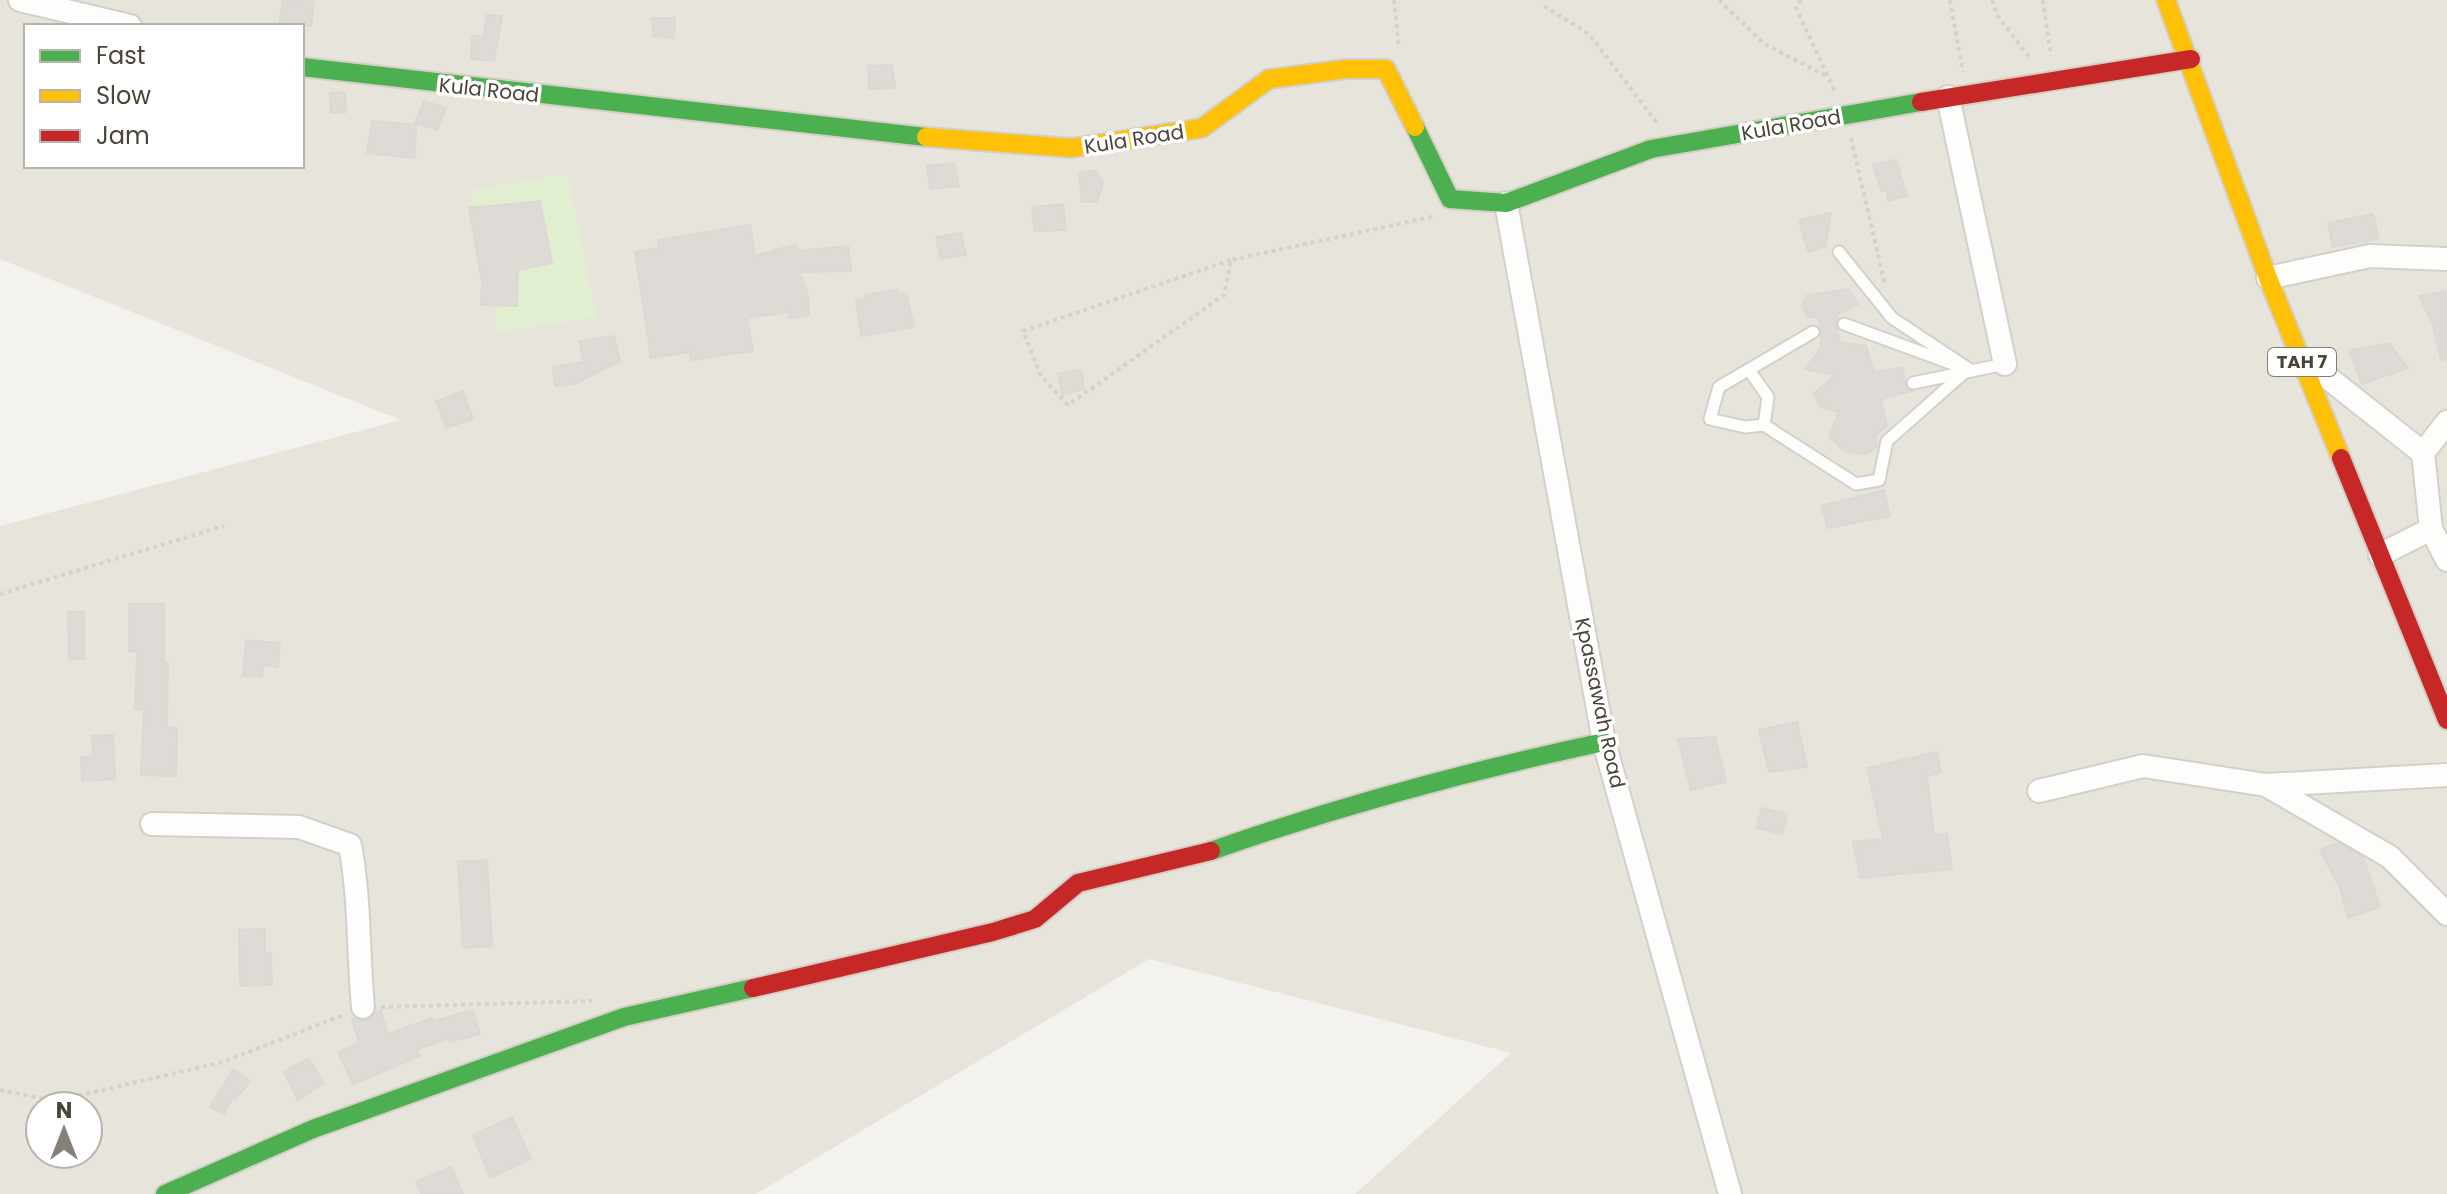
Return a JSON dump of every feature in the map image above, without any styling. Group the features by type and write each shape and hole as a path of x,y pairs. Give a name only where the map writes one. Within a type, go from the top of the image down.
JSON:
{"main road":[{"name":"TAH 7","path":"2166,0 2191,59 2268,278 2445,709"},
{"name":"Kula Road","path":"1462,200 1506,203 1651,149 2051,79 2191,59"},
{"name":"Kula Road","path":"304,67 893,134 1072,148 1202,128 1269,79 1347,69 1386,69"},
{"path":"1386,69 1450,199 1462,200"},
{"path":"165,1194 313,1129 478,1067 624,1017 695,999 832,972 993,932 1035,919 1078,883 1205,853 1308,819 1542,755 1604,742"}],"street":[{"path":"20,0 122,24"},
{"path":"1957,96 2005,364"},
{"name":"Kpassawah Road","path":"1506,203 1604,742 1730,1194"},
{"path":"2268,278 2370,256 2447,259"},
{"path":"2299,355 2423,453"},
{"path":"2447,422 2423,453 2431,529 2447,560"},
{"path":"2380,555 2431,529"},
{"path":"2039,791 2143,766 2266,785 2447,775"},
{"path":"2266,785 2390,857 2447,914"},
{"path":"152,824 299,827 350,845 357,880 357,937 363,1007"}],"lane":[{"path":"1839,252 1892,318 1968,372"},
{"path":"1844,324 1968,372"},
{"path":"1813,332 1719,387 1710,419 1745,427 1764,425 1856,484 1879,480 1887,441 1968,372"},
{"path":"1913,383 2005,364"},
{"path":"1749,370 1768,397 1764,425"}],"path":[{"path":"1386,69 1399,57 1394,0"},
{"path":"1719,0 1763,43 1828,77"},
{"path":"1801,0 1796,8 1845,115 1892,318"},
{"path":"1950,0 1957,96"},
{"path":"1992,0 1997,15 2051,79"},
{"path":"2043,0 2051,79"},
{"path":"1544,6 1589,34 1674,145"},
{"path":"1231,260 1224,295 1068,405 1041,376 1023,331 1231,260 1432,219 1462,200"},
{"path":"0,594 224,526"},
{"path":"0,1090 55,1101 223,1062 363,1007 600,1001"}],"shaded area":[{"path":"0,0 2447,0 2447,1194 1355,1194 1511,1053 1149,959 756,1194 0,1194 0,526 401,420 0,259"}],"green space":[{"path":"568,174 597,317 499,332 470,190"}],"building":[{"path":"283,0 314,2 311,26 279,24"},
{"path":"487,15 502,16 494,61 471,59 472,36 483,36"},
{"path":"652,18 675,18 674,38 653,36"},
{"path":"892,65 895,88 869,89 868,66"},
{"path":"345,92 346,112 331,113 330,93"},
{"path":"424,101 446,108 437,130 415,123"},
{"path":"372,121 416,125 415,158 367,153"},
{"path":"1896,160 1907,196 1888,201 1887,190 1881,191 1873,164"},
{"path":"954,163 959,186 930,189 927,166"},
{"path":"1096,171 1103,183 1097,202 1082,202 1079,172"},
{"path":"540,201 552,263 518,270 517,306 481,305 482,282 469,208"},
{"path":"1063,204 1066,230 1034,231 1032,207"},
{"path":"1831,213 1826,246 1808,252 1799,220"},
{"path":"2373,214 2379,239 2333,247 2328,223"},
{"path":"750,225 755,256 796,244 798,251 848,246 851,271 800,272 808,295 809,315 790,318 789,312 747,318 753,351 691,360 690,352 651,358 635,252 659,248 658,240"},
{"path":"961,233 966,255 941,259 936,237"},
{"path":"1848,289 1858,304 1838,314 1836,325 1840,342 1866,346 1874,372 1903,368 1905,385 1912,391 1881,399 1887,426 1875,436 1877,446 1867,454 1846,452 1829,437 1839,412 1820,407 1814,393 1836,375 1805,369 1821,348 1818,317 1807,317 1802,306 1806,296"},
{"path":"897,290 897,294 906,293 914,327 861,336 856,300 866,299 865,295"},
{"path":"2447,291 2447,359 2441,360 2432,323 2419,296"},
{"path":"614,336 620,361 575,384 555,386 553,367 584,362 579,341"},
{"path":"2389,343 2408,368 2362,384 2349,350"},
{"path":"1081,370 1084,389 1062,395 1058,374"},
{"path":"463,391 473,419 446,428 436,401"},
{"path":"1884,490 1890,516 1828,528 1821,506"},
{"path":"129,604 164,604 164,663 168,663 167,727 177,728 176,776 141,775 144,709 135,709 137,651 129,652"},
{"path":"68,612 84,612 84,659 69,659"},
{"path":"246,640 280,643 278,667 263,665 262,677 243,676"},
{"path":"1797,722 1807,767 1769,772 1759,730"},
{"path":"113,735 115,779 82,781 81,757 93,756 92,736"},
{"path":"1715,737 1726,782 1691,790 1678,739"},
{"path":"1937,752 1941,772 1927,776 1934,835 1947,834 1952,869 1860,878 1853,842 1883,839 1867,768"},
{"path":"1761,808 1787,814 1782,834 1757,828"},
{"path":"2338,843 2363,857 2380,907 2348,918 2340,888 2320,850"},
{"path":"487,860 492,946 463,948 458,862"},
{"path":"265,929 265,953 271,953 272,985 240,986 239,930"},
{"path":"381,1010 388,1034 432,1018 433,1021 473,1010 480,1034 449,1042 448,1038 417,1050 420,1056 353,1084 338,1052 359,1043 352,1018 365,1021"},
{"path":"308,1058 324,1083 298,1100 284,1072"},
{"path":"233,1069 250,1081 236,1099 233,1097 224,1114 210,1107"},
{"path":"512,1117 531,1159 490,1178 473,1135"},
{"path":"451,1167 463,1194 421,1194 416,1182"}],"traffic: fast":[{"path":"304,67 926,137"},
{"path":"1415,127 1450,199 1506,203 1651,149 1921,102"},
{"path":"1211,851 1406,790 1604,742"},
{"path":"165,1194 313,1129 624,1017 753,988"}],"traffic: slow":[{"path":"2166,0 2268,278 2341,458"},
{"path":"926,137 1072,148 1202,128 1269,79 1347,69 1386,69 1415,127"}],"traffic: jam":[{"path":"1921,102 2191,59"},
{"path":"2341,458 2447,720"},
{"path":"753,988 993,932 1035,919 1078,883 1211,851"}]}
